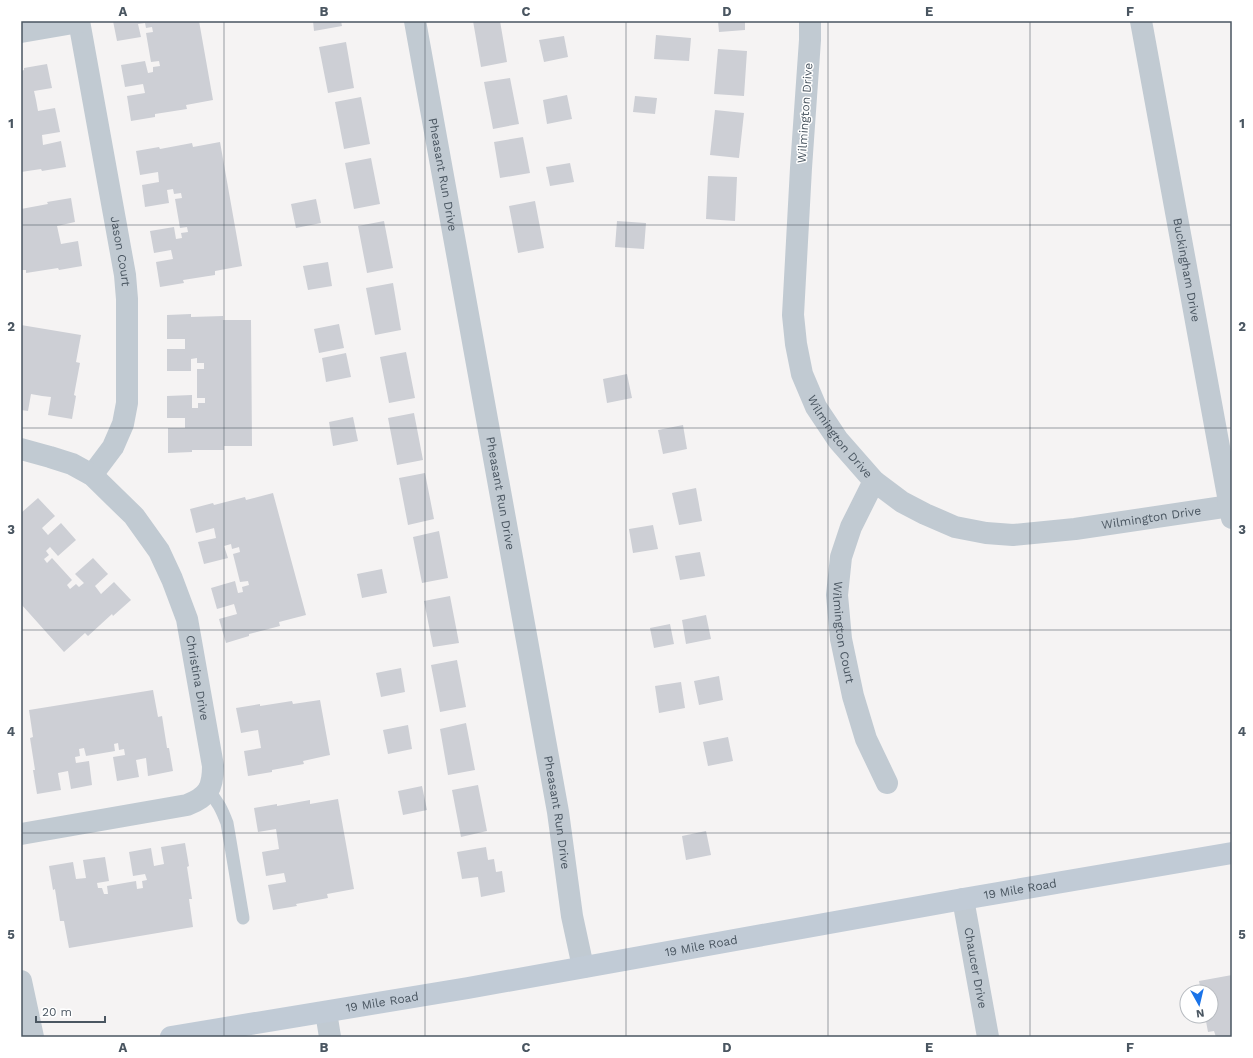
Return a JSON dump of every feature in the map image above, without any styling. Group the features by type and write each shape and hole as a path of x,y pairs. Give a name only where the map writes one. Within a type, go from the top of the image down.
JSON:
{"street":[{"path":"21,32 79,21"},
{"name":"Jason Court","path":"79,21 125,275 127,299 126,404 123,424 113,447 92,475"},
{"name":"Pheasant Run Drive","path":"415,21 558,812 572,916 583,967"},
{"name":"Wilmington Drive","path":"810,21 793,315 796,344 802,374 816,407 838,440 874,481 908,505 955,527 986,533 1013,535 1231,512"},
{"name":"Buckingham Drive","path":"1140,21 1231,512"},
{"name":"Christina Drive","path":"21,449 72,464 92,475 134,516 159,551 172,579 187,619 213,766 213,778 208,791"},
{"name":"Wilmington Court","path":"874,481 851,527 841,557 837,595 841,639 853,696 866,739 887,783"},
{"path":"21,834 187,805 199,800 208,791"},
{"name":"19 Mile Road","path":"171,1037 468,988 963,899 1232,853"},
{"name":"Chaucer Drive","path":"963,899 988,1037"},
{"path":"21,981 33,1037"},
{"path":"326,1012 330,1037"}],"lane":[{"path":"208,791 216,799 227,823 243,918"}],"building":[{"path":"113,21 199,21 213,100 186,105 187,109 155,114 155,117 131,121 127,96 145,93 143,84 125,87 121,65 145,61 148,73 153,72 153,67 160,66 159,61 151,62 146,33 153,32 152,27 146,28 145,23 138,24 141,37 117,41"},
{"path":"313,21 341,21 342,26 314,31"},
{"path":"473,21 500,21 507,62 481,67"},
{"path":"718,21 745,21 745,30 719,32"},
{"path":"656,35 691,38 689,61 654,59"},
{"path":"564,36 568,57 544,62 539,40"},
{"path":"346,42 354,88 328,93 319,47"},
{"path":"718,49 747,51 744,96 714,94"},
{"path":"47,64 52,88 34,91 38,111 55,108 60,132 42,135 43,145 61,141 66,167 42,171 41,169 21,172 21,71 24,70 24,68"},
{"path":"510,78 519,124 493,129 484,82"},
{"path":"567,95 572,119 547,124 543,100"},
{"path":"635,96 657,98 655,114 633,112"},
{"path":"361,97 370,144 344,149 335,102"},
{"path":"715,110 744,113 739,158 710,155"},
{"path":"523,137 530,173 500,178 494,142"},
{"path":"220,142 242,266 215,271 215,275 183,280 184,283 160,287 156,262 173,259 171,250 154,253 150,231 174,227 176,239 182,238 181,233 188,232 187,227 180,228 175,199 182,198 181,193 174,194 173,189 167,190 169,203 145,207 142,185 159,182 158,172 140,175 136,151 159,147 160,149 192,143 193,147"},
{"path":"371,158 380,204 354,209 345,163"},
{"path":"570,163 574,182 550,186 546,167"},
{"path":"708,176 737,177 735,221 706,219"},
{"path":"71,198 75,222 57,226 61,244 78,241 82,266 26,273 26,270 21,270 21,209 48,204 47,202"},
{"path":"316,199 321,223 296,228 291,204"},
{"path":"535,201 544,248 518,253 509,206"},
{"path":"384,221 393,268 367,273 358,226"},
{"path":"617,221 646,223 644,249 615,247"},
{"path":"328,262 332,286 308,290 303,266"},
{"path":"393,283 401,330 375,335 366,288"},
{"path":"191,314 191,317 223,316 223,320 251,320 252,446 224,446 224,450 192,450 192,452 168,453 168,428 185,428 185,418 167,418 167,396 192,395 192,408 198,408 198,403 205,403 205,398 197,398 197,369 204,369 204,363 197,363 197,358 191,359 191,371 167,371 167,349 185,349 185,339 167,339 167,315"},
{"path":"339,324 344,348 319,353 314,329"},
{"path":"21,325 81,335 76,362 80,363 74,395 76,396 72,419 48,415 51,397 31,394 28,411 21,410"},
{"path":"406,352 415,398 389,403 380,357"},
{"path":"346,353 351,377 326,382 322,358"},
{"path":"627,374 632,398 607,403 603,379"},
{"path":"414,413 423,460 397,465 388,418"},
{"path":"353,417 358,441 333,446 329,422"},
{"path":"683,425 687,449 663,454 658,430"},
{"path":"425,473 434,519 408,525 399,478"},
{"path":"696,488 702,521 679,525 672,493"},
{"path":"273,493 306,615 279,622 280,626 249,634 249,636 226,643 219,619 237,614 234,604 217,609 211,588 235,581 238,593 243,592 242,587 249,585 248,581 240,582 233,554 240,552 239,547 232,549 231,544 224,546 228,558 204,564 198,542 216,538 214,528 196,533 190,509 213,503 214,505 245,497 246,500"},
{"path":"38,498 55,516 42,528 48,535 61,523 76,540 58,556 50,547 46,551 49,555 44,559 47,563 52,558 72,580 67,585 70,589 76,584 79,587 84,583 75,574 93,558 108,574 95,586 101,594 114,582 131,600 113,616 112,614 88,636 85,633 64,652 21,604 21,513"},
{"path":"653,525 658,549 633,553 629,529"},
{"path":"439,531 448,578 422,583 413,537"},
{"path":"700,552 705,576 680,580 675,556"},
{"path":"382,569 387,593 362,598 357,574"},
{"path":"450,596 459,643 433,647 424,601"},
{"path":"706,615 711,639 686,644 682,620"},
{"path":"670,624 674,644 654,648 650,628"},
{"path":"457,660 466,707 440,712 431,665"},
{"path":"401,668 405,692 381,697 376,673"},
{"path":"719,676 723,700 699,705 694,681"},
{"path":"681,682 685,708 659,713 655,686"},
{"path":"153,690 158,717 162,716 167,748 169,748 173,771 148,776 146,758 136,760 139,777 117,781 113,757 125,755 124,749 119,750 118,743 114,744 115,751 86,756 84,748 79,749 80,756 75,757 76,763 89,761 92,785 71,789 68,771 58,773 61,790 37,794 33,770 35,770 30,738 33,737 29,710"},
{"path":"320,700 330,755 303,761 304,764 248,776 244,751 261,748 258,730 241,733 236,708 260,704 260,706 292,701 293,704"},
{"path":"466,723 475,770 448,775 440,729"},
{"path":"408,725 412,749 388,754 383,730"},
{"path":"728,737 733,761 708,766 703,742"},
{"path":"478,785 487,831 461,837 452,790"},
{"path":"422,786 427,810 403,815 398,791"},
{"path":"338,799 354,889 327,894 328,898 296,904 297,906 273,910 268,885 286,882 284,873 266,876 262,852 279,849 276,829 258,832 254,808 277,804 277,806 310,800 310,804"},
{"path":"706,831 711,855 686,860 682,836"},
{"path":"185,843 189,866 187,867 192,899 189,899 193,927 69,948 64,921 60,921 55,889 53,890 49,866 73,862 76,879 86,878 83,860 105,857 109,881 97,883 98,888 102,888 104,894 108,894 107,886 136,881 137,889 143,888 142,881 147,880 145,874 133,876 129,852 151,848 154,866 164,864 161,847"},
{"path":"486,847 488,860 494,859 496,872 502,871 505,892 481,897 478,877 462,879 457,852"},
{"path":"1232,975 1232,1037 1216,1037 1214,1031 1208,1032 1206,1024 1219,1024 1219,984 1200,984 1199,981"}]}
